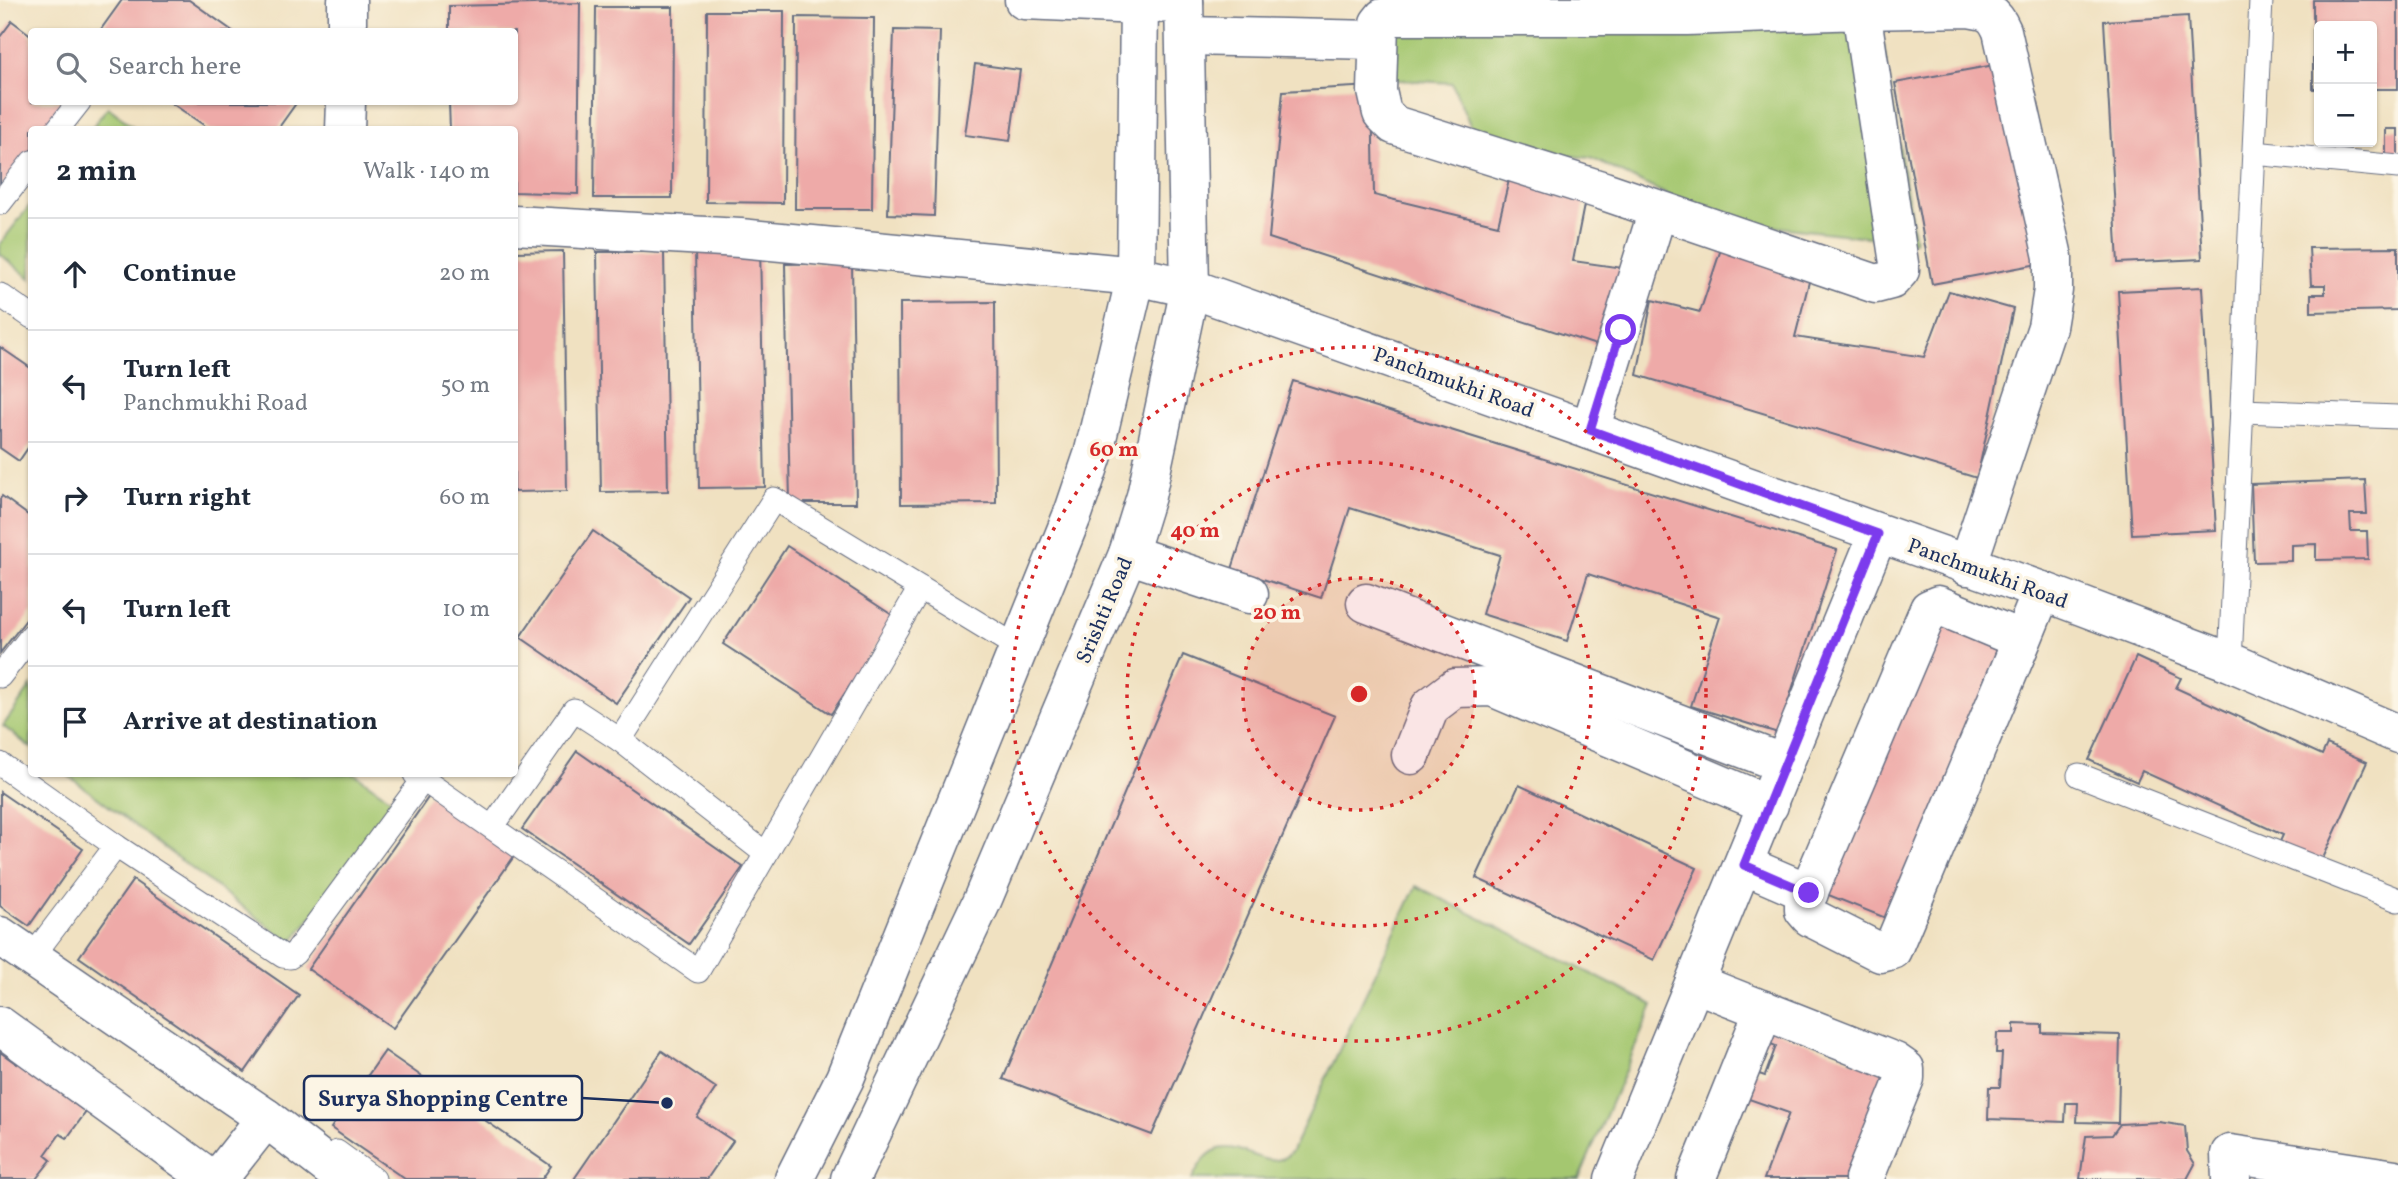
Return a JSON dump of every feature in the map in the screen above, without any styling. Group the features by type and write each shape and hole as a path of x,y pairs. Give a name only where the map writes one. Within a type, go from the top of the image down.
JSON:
{"street":[{"path":"347,0 347,28"},
{"path":"1024,0 1139,2 1185,12 1377,40"},
{"path":"794,1179 845,1078 1074,511 1093,455 1136,276 1139,2"},
{"path":"1861,10 1900,270 1891,280 1876,284 1394,125 1382,113 1377,91 1378,23 1391,16 1687,16 1861,10 1968,8 1984,11 1997,18 2053,257 2053,290 2047,327 1967,566"},
{"name":"Srishti Road","path":"850,1179 981,903 1128,554 1146,496 1190,288 1185,12"},
{"path":"345,126 346,105"},
{"path":"1590,430 1658,210"},
{"name":"Panchmukhi Road","path":"518,225 740,237 1136,276 1190,288 2042,591 2396,727"},
{"path":"1614,1179 1878,534"},
{"path":"1128,554 1249,594"},
{"path":"2022,640 1938,605 1929,608 1804,903 1804,910 1810,917 1881,953 1892,950 2022,640 2042,591"},
{"path":"1366,603 1784,764"},
{"path":"1411,755 1430,707 1455,688 1492,687 1769,805"},
{"path":"1744,865 1809,893"},
{"path":"926,877 981,903"},
{"path":"0,936 266,1118 345,1179"},
{"path":"1695,983 1895,1062 1905,1069 1905,1078 1864,1179"},
{"path":"1696,1179 1764,1010"},
{"path":"0,1026 211,1179"},
{"path":"218,1179 266,1118"},
{"path":"2231,1179 2230,1154 2395,1179"}],"lane":[{"path":"2230,662 2261,0"},
{"path":"60,126 77,105"},
{"path":"2254,153 2398,167"},
{"path":"0,203 28,167"},
{"path":"0,295 28,314"},
{"path":"2242,411 2398,417"},
{"path":"620,740 774,499 1019,648"},
{"path":"0,764 116,846 283,957 290,957 295,953 419,777 698,971 920,588"},
{"path":"0,676 28,640"},
{"path":"493,826 574,710 620,740 766,854"},
{"path":"2079,775 2398,900"},
{"path":"32,957 116,846"},
{"path":"266,1118 275,1106 374,1179"}],"green space":[{"path":"1876,0 1915,242 1721,221 1591,158 1480,148 1452,83 1382,79 1386,30"},
{"path":"108,107 132,126 93,126"},
{"path":"28,208 28,277 0,254 0,244"},
{"path":"28,690 28,746 3,726"},
{"path":"70,777 359,777 399,805 291,943"},
{"path":"1416,886 1653,1005 1579,1179 1192,1179 1203,1160 1215,1151 1226,1148 1273,1160 1284,1158 1292,1151"}],"building":[{"path":"122,0 189,0 228,28 102,28"},
{"path":"2313,0 2398,0 2398,89 2377,89 2377,21 2314,21 2313,89"},
{"path":"580,3 578,194 518,192 518,126 450,126 449,105 518,105 518,28 449,28 449,6"},
{"path":"596,7 673,7 672,198 594,198"},
{"path":"707,11 784,11 783,203 706,202"},
{"path":"2188,16 2202,259 2118,263 2104,21"},
{"path":"796,17 874,18 872,209 795,209"},
{"path":"12,21 28,33 28,105 67,105 50,126 28,126 28,154 0,188 0,37"},
{"path":"894,30 940,31 934,216 888,214"},
{"path":"975,64 1020,70 1010,141 965,135"},
{"path":"2000,64 2038,264 1932,284 1895,83"},
{"path":"1372,86 1374,195 1498,225 1512,168 1587,190 1573,261 1623,268 1596,345 1269,238 1283,91"},
{"path":"174,105 295,105 280,126 205,126"},
{"path":"2386,129 2398,129 2398,159 2386,159"},
{"path":"1722,246 1812,270 1795,337 1924,357 1949,291 2013,309 1977,478 1637,375 1652,300 1700,312"},
{"path":"760,247 765,487 699,488 695,248"},
{"path":"2398,247 2398,310 2311,312 2311,294 2325,294 2325,285 2311,285 2309,248"},
{"path":"563,251 567,491 518,492 518,252"},
{"path":"597,252 664,252 668,491 601,492"},
{"path":"852,263 856,503 790,503 785,264"},
{"path":"2202,287 2216,530 2132,534 2118,291"},
{"path":"995,302 996,503 901,504 900,303"},
{"path":"0,347 28,366 28,448 19,461 0,448"},
{"path":"1293,381 1837,550 1778,733 1691,706 1720,617 1588,574 1567,641 1482,614 1500,555 1350,508 1321,598 1232,569"},
{"path":"2365,480 2367,514 2350,514 2351,531 2367,531 2368,559 2316,560 2316,544 2291,545 2291,561 2254,562 2251,484"},
{"path":"2,496 28,515 28,617 0,653"},
{"path":"593,531 689,597 616,703 520,637"},
{"path":"787,546 895,617 831,714 723,644"},
{"path":"1935,614 2011,645 1898,923 1821,892"},
{"path":"1183,655 1335,716 1152,1135 1003,1079"},
{"path":"2136,657 2181,678 2176,688 2322,755 2327,744 2367,762 2320,865 2278,846 2283,835 2142,771 2137,782 2089,760"},
{"path":"577,751 743,867 689,944 522,829"},
{"path":"1519,785 1697,868 1654,960 1476,878"},
{"path":"0,792 83,849 29,926 0,906"},
{"path":"430,795 515,855 393,1028 308,969"},
{"path":"133,880 299,995 245,1072 79,957"},
{"path":"2014,1024 2042,1025 2042,1033 2120,1035 2118,1123 2077,1122 2078,1103 2066,1103 2065,1122 1988,1119 1989,1087 2000,1087 2002,1053 1996,1053 1997,1033 2014,1033"},
{"path":"1765,1028 1888,1073 1849,1179 1764,1179 1789,1113 1743,1097 1753,1072 1765,1076 1776,1046 1761,1040"},
{"path":"385,1051 551,1166 542,1179 405,1179 331,1128"},
{"path":"662,1051 716,1088 697,1117 733,1141 707,1179 574,1179"},
{"path":"0,1052 17,1064 25,1052 81,1092 73,1103 86,1112 67,1138 60,1134 45,1155 51,1160 36,1179 0,1179"},
{"path":"2159,1122 2185,1126 2187,1151 2195,1164 2187,1179 2080,1179 2086,1136 2112,1135 2120,1124"}],"place":[{"name":"Surya Shopping Centre","path":"667,1103"}],"route":[{"path":"1621,330 1590,430 1878,534 1744,865 1809,893"}]}
